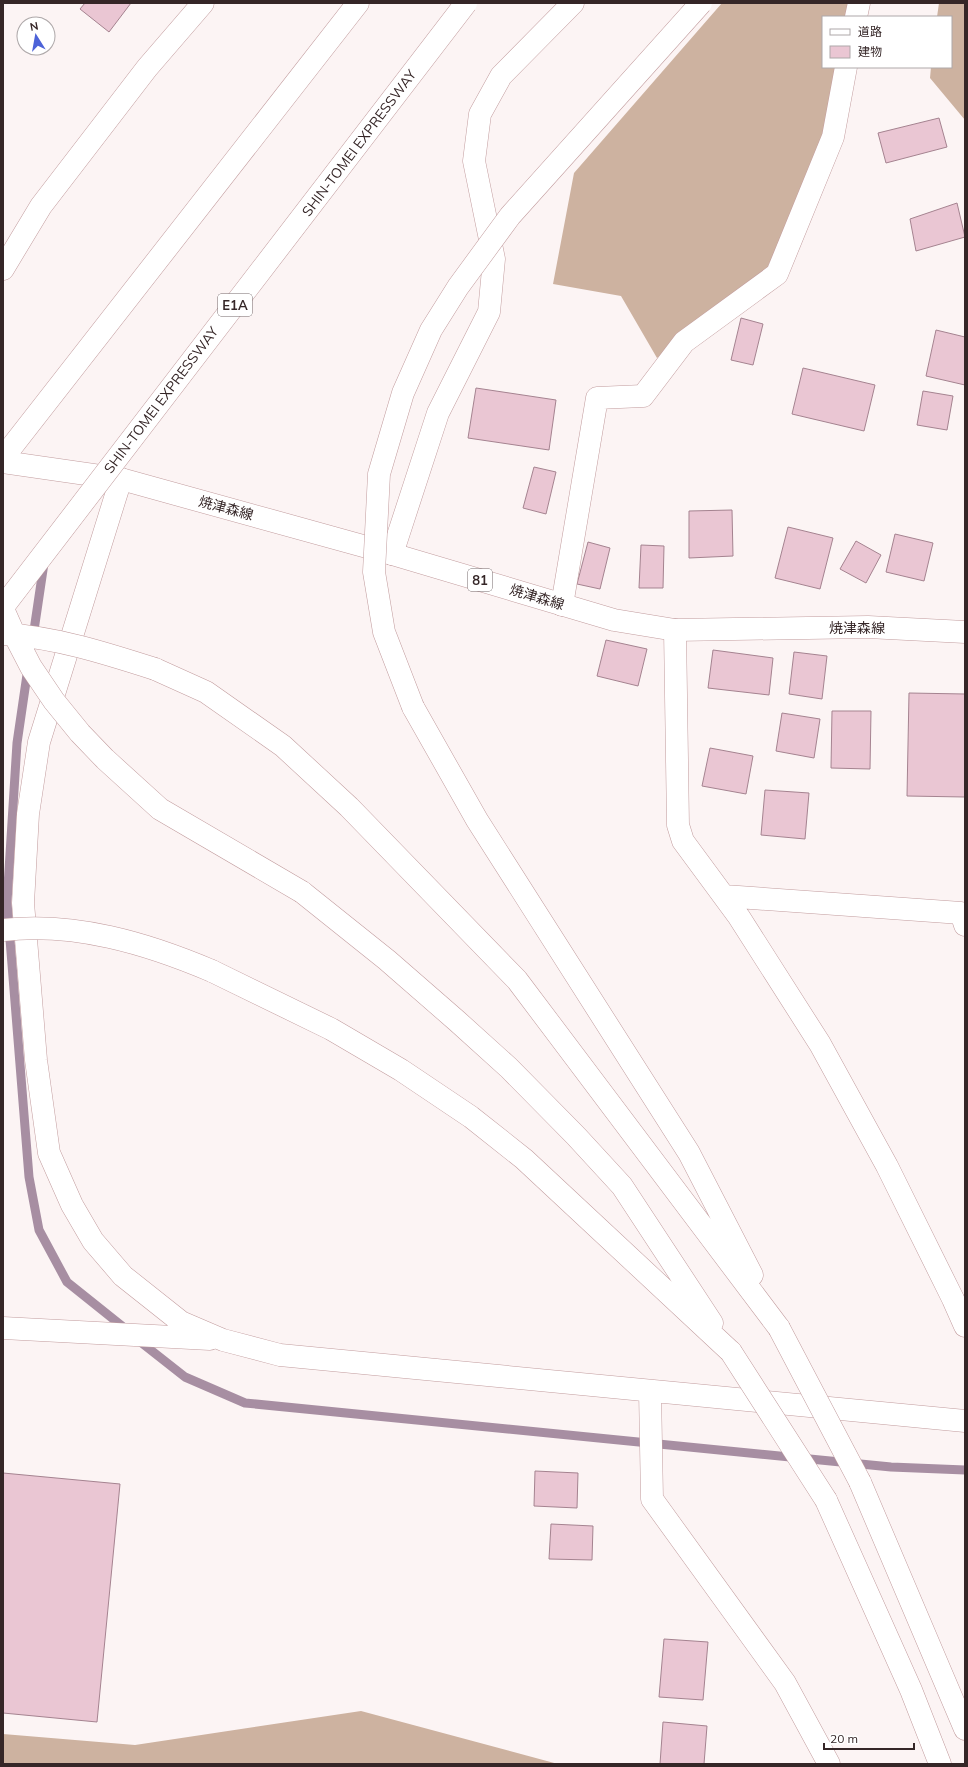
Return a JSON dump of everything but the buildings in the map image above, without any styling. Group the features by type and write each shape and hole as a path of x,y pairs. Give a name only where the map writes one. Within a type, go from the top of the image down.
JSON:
{"main road":[{"path":"3,269 41,206 147,68 203,3"},
{"path":"3,458 358,3"},
{"name":"SHIN-TOMEI EXPRESSWAY","path":"3,608 466,3"},
{"path":"392,554 438,413 489,312 494,259 474,161 480,114 501,76 573,3"},
{"path":"701,3 510,216 458,287 431,330 403,393 379,474 374,572 384,632 413,707 477,820 690,1152 779,1328 860,1482 965,1729"},
{"path":"856,16 859,3"},
{"path":"562,605 597,398 643,396 684,342 776,274 833,137 846,68"},
{"name":"焼津森線","path":"3,462 121,479 392,554 614,620 675,630 868,627 965,632"},
{"path":"121,479 39,742 28,814 23,903 36,1060 49,1153 72,1205 93,1241 123,1276 181,1322 222,1340 280,1355 965,1421"},
{"path":"3,608 31,667 58,706 80,733 105,759 160,809 302,892 387,960 508,1068 576,1136 622,1186 826,1500 912,1690 940,1764"},
{"path":"675,630 678,825 683,841 739,917 820,1044 887,1166 954,1299 965,1326"},
{"path":"3,634 22,635 83,646 155,669 206,692 283,746 348,807 517,980 779,1328"},
{"path":"724,896 961,913 965,925"},
{"path":"3,930 54,928 93,933 154,950 212,971 331,1029 401,1070 471,1117 524,1159 731,1352"},
{"path":"3,1328 222,1340"},
{"path":"650,1391 652,1499 785,1683 830,1764"}],"shaded area":[{"path":"722,3 848,3 845,16 822,16 822,68 835,68 821,146 759,287 657,358 621,296 553,284 574,173"},
{"path":"939,3 965,3 965,120 930,78 931,68 952,68 952,16 937,16"},
{"path":"361,1711 558,1764 3,1764 3,1734 135,1745"}],"waterway":[{"path":"33,637 44,563"},
{"path":"28,668 17,743 7,902 29,1177 39,1230 67,1282 127,1330"},
{"path":"138,1340 185,1377 245,1403 891,1467 965,1470"}]}
